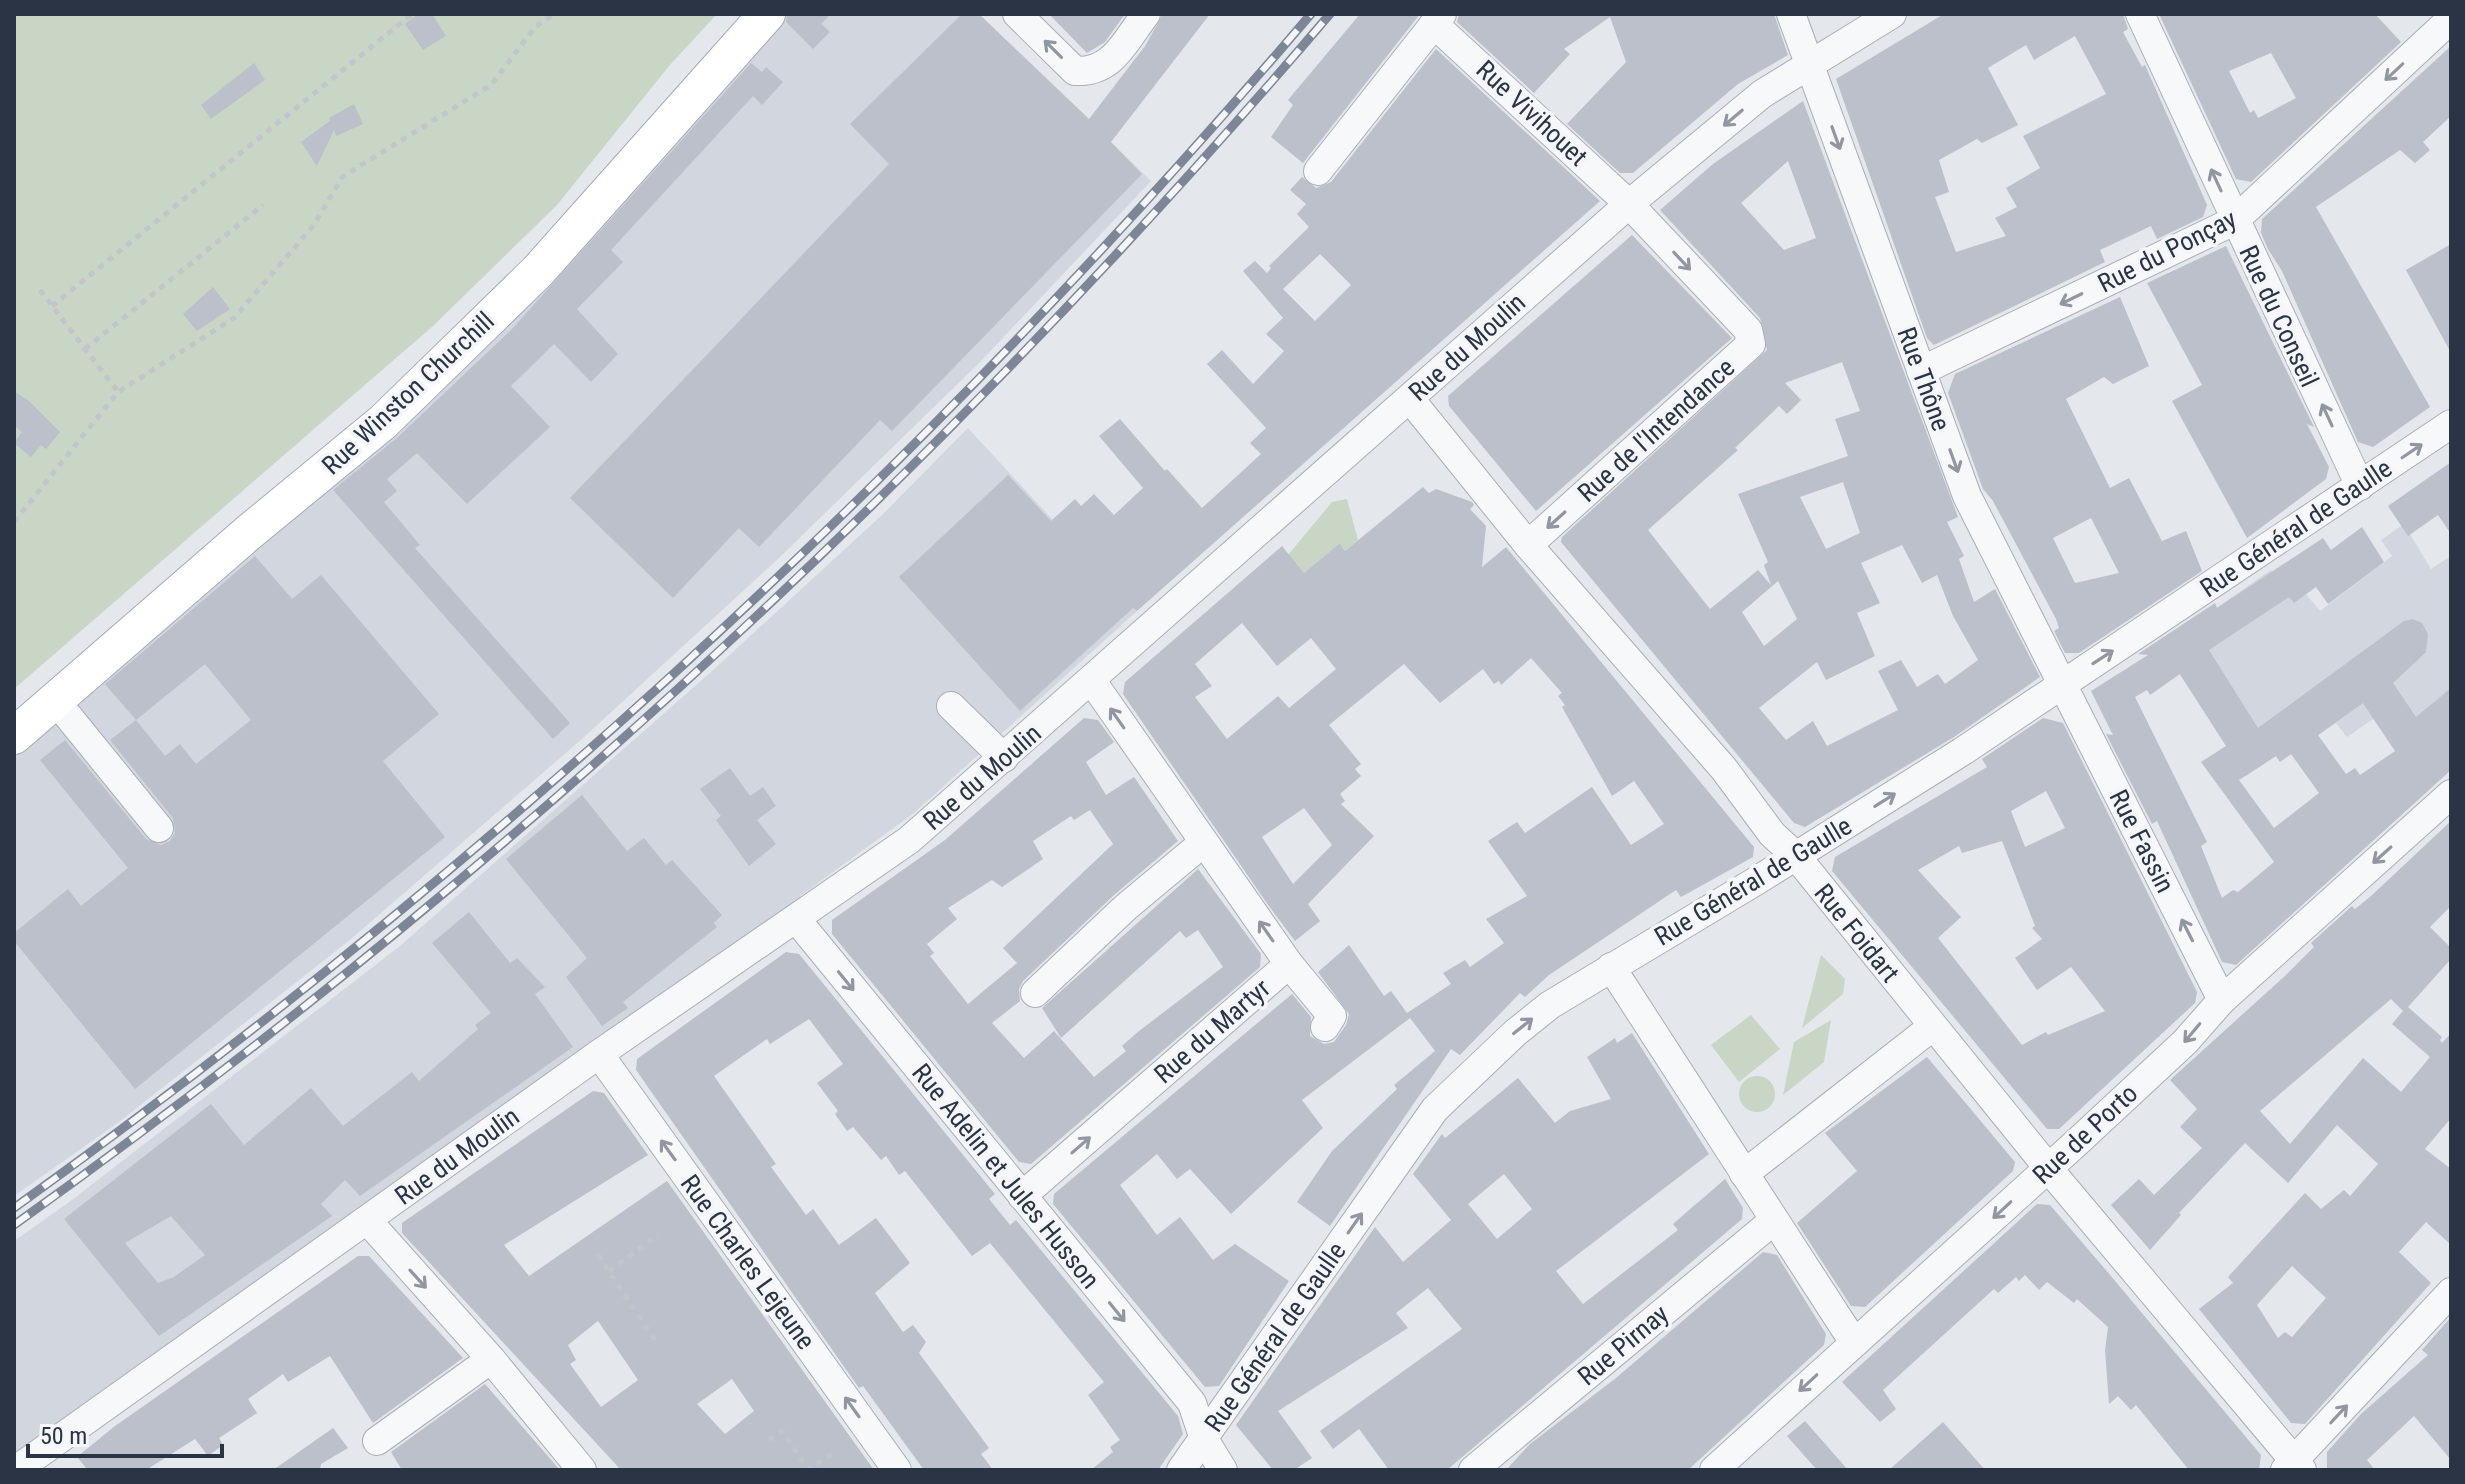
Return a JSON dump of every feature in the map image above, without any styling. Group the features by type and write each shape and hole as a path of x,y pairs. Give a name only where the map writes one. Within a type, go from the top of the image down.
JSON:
{"main road":[{"name":"Rue Winston Churchill","path":"14,736 383,422 538,271 767,14"}],"street":[{"path":"1017,14 1075,71 1094,72 1106,66 1146,14"},
{"name":"Rue Thône","path":"1791,14 1967,496 2062,683"},
{"name":"Rue du Moulin","path":"16,1470 599,1054 909,840 1629,204 1762,94 1892,14"},
{"name":"Rue du Conseil","path":"2140,14 2360,486"},
{"path":"1318,171 1438,19"},
{"name":"Rue Vivihouet","path":"1438,19 1629,204"},
{"name":"Rue du Ponçay","path":"1921,371 2234,221 2451,19"},
{"name":"Rue de l'Intendance","path":"1528,545 1751,344 1748,330 1629,204"},
{"name":"Rue Foidart","path":"1410,399 1528,545 1724,769 1772,834 1796,856 1932,1027 2294,1467"},
{"name":"Rue Général de Gaulle","path":"1181,1470 1435,1109 1515,1033 1550,1005 1796,856 2062,683 2451,424"},
{"name":"Rue du Martyr","path":"1022,1196 1289,964 1092,681"},
{"name":"Rue Fassin","path":"2062,683 2222,1000"},
{"path":"55,700 159,828"},
{"path":"951,706 1004,758"},
{"name":"Rue de Porto","path":"1714,1470 1853,1341 1884,1318 2049,1168 2185,1042 2222,1000 2451,794"},
{"path":"1035,993 1126,907 1203,843"},
{"name":"Rue Adelin et Jules Husson","path":"797,920 1192,1403 1204,1439 1223,1470"},
{"path":"1289,964 1332,1016 1325,1027"},
{"path":"1611,967 1853,1341"},
{"path":"1744,1174 1932,1027"},
{"name":"Rue Charles Lejeune","path":"599,1054 897,1470"},
{"path":"367,1220 491,1359 582,1470"},
{"name":"Rue Pirnay","path":"1473,1470 1773,1221"},
{"path":"2294,1467 2451,1292"},
{"path":"377,1441 491,1359"}],"path":[{"path":"52,306 412,14"},
{"path":"14,522 118,392 234,318 314,225 342,177 491,85 536,26 555,14"},
{"path":"85,349 263,205"},
{"path":"40,290 118,392"},
{"path":"609,1271 658,1235"},
{"path":"598,1255 656,1342"},
{"path":"769,1440 782,1431 808,1469 834,1453"}],"shaded area":[{"path":"785,14 978,14 1151,181 981,361 779,558 583,738 351,939 119,1122 14,1196 14,748 590,231"},
{"path":"968,428 1137,611 914,813 800,896 797,920 14,1470 14,1241 72,1200 400,946 711,672 882,515"},
{"path":"2404,524 2431,569 2451,556 2451,768 2393,747 2373,719 2347,737 2336,723 2280,762 2276,756 2246,776 2161,646 2271,570 2293,602 2306,594 2320,611 2392,556 2381,540"}],"green space":[{"path":"14,14 717,14 669,66 557,205 433,326 14,689"},
{"path":"1347,499 1358,540 1345,551 1340,543 1304,573 1288,555 1332,502"},
{"path":"1821,955 1845,979 1843,994 1802,1028"},
{"path":"1751,1015 1780,1049 1739,1082 1711,1045"},
{"path":"1831,1020 1824,1062 1783,1095 1794,1042"},
{"path":"1757,1076 1770,1081 1775,1094 1770,1107 1757,1112 1744,1107 1739,1094 1744,1081"}],"building":[{"path":"418,14 432,14 446,36 423,50 405,24"},
{"path":"787,14 831,14 821,24 830,32 813,49 786,22"},
{"path":"962,14 979,14 1089,119 1145,46 1163,14 1210,14 1111,142 1142,174 892,431 880,420 759,547 739,528 673,598 570,498 889,164 850,124"},
{"path":"1049,14 1125,14 1105,42 1087,53"},
{"path":"1360,14 1420,14 1303,163 1271,137 1293,105 1288,100"},
{"path":"1459,14 1774,14 1788,55 1738,84 1633,173 1620,173 1567,124 1626,62 1610,17 1564,49 1570,54 1534,93 1457,22"},
{"path":"1944,14 2123,14 2128,29 2123,32 2142,67 2145,65 2207,205 2203,217 2157,239 2151,226 2100,250 2105,262 1934,345 1927,338 1836,79","holes":["2075,36 2106,94 2023,136 2040,168 2006,188 2017,207 1995,218 2006,236 1956,252 1935,197 1949,192 1939,160 1977,139 1982,143 2018,125 1988,68 2026,45 2034,60"]},
{"path":"2159,14 2375,14 2401,42 2251,182 2236,179","holes":["2271,53 2296,98 2258,118 2254,110 2250,113 2229,71"]},
{"path":"2451,46 2451,116 2423,142 2430,150 2415,163 2400,150 2316,207 2430,407 2373,447 2358,442 2282,271 2261,233 2262,219"},
{"path":"1436,49 1600,201 1137,611 1133,608 1020,711 899,577 1008,475 1051,521 1075,499 1081,506 1094,494 1114,515 1143,488 1099,436 1120,419 1202,508 1261,454 1250,443 1266,428 1207,364 1222,350 1253,384 1284,351 1266,334 1283,318 1243,271 1255,261 1267,273 1271,268 1269,266 1309,227 1297,214 1306,204 1290,190 1302,177 1316,188 1331,182","holes":["1320,254 1351,285 1315,321 1283,289"]},
{"path":"254,63 265,80 211,119 201,105"},
{"path":"751,63 762,72 766,67 783,82 762,105 753,96 611,250 623,262 577,309 618,354 591,382 554,344 511,386 550,427 467,504 417,453 387,479 397,491 384,502 420,545 415,548 570,723 553,739 333,490 398,437 512,329"},
{"path":"1803,101 1958,517 1947,522 1964,556 1959,559 1974,602 1995,589 2040,677 1954,737 1805,827 1794,823 1561,542 1562,537 1767,350 1760,318 1660,210 1713,164","holes":["1788,161 1816,238 1784,250 1741,203","1842,362 1860,411 1835,419 1848,456 1738,494 1768,562 1764,565 1771,585 1758,570 1710,609 1648,530 1738,450 1735,448 1779,406 1787,414 1801,400 1785,383","1843,482 1860,533 1826,549 1800,497","1902,545 1922,583 1937,575 1953,616 1978,660 1945,684 1938,674 1917,687 1901,660 1878,671 1898,710 1827,746 1813,721 1786,740 1759,708 1817,662 1826,680 1875,656 1857,613 1880,603 1861,563","1778,581 1797,619 1764,646 1742,612"]},
{"path":"354,104 363,124 336,136 334,130 317,166 301,142 330,121 329,118"},
{"path":"1632,235 1732,338 1536,511 1449,406 1448,396"},
{"path":"2451,244 2451,353 2406,270"},
{"path":"2226,246 2314,427 2307,424 2329,467 2326,479 2247,538 2172,401 2202,385 2147,283"},
{"path":"213,287 230,309 197,331 183,314"},
{"path":"2120,297 2149,366 2113,384 2104,377 2066,399 2110,488 2129,478 2162,541 2186,531 2202,571 2079,653 2065,653 2054,631 2059,628 2056,619 1993,501 1983,489 1948,393 1955,374","holes":["2091,518 2119,573 2075,583 2053,538"]},
{"path":"14,391 29,401 60,432 46,449 41,445 31,457 14,443 22,432 14,425"},
{"path":"2451,462 2451,534 2438,515 2408,536 2388,506"},
{"path":"1423,487 1429,493 1436,489 1472,502 1474,505 1470,509 1486,526 1482,567 1506,547 1754,847 1753,857 1681,897 1676,890 1549,975 1525,997 1520,993 1460,1055 1451,1049 1330,1226 1297,1202 1332,1151 1397,1089 1394,1085 1435,1051 1410,1018 1302,1100 1323,1128 1231,1214 1190,1169 1177,1179 1157,1154 1120,1185 1157,1235 1180,1217 1213,1260 1235,1244 1289,1281 1219,1386 1205,1387 1053,1204 1054,1194 1292,994 1311,1017 1310,1036 1324,1044 1334,1042 1346,1025 1349,1014 1318,972 1349,945 1384,996 1391,991 1407,1013 1451,984 1443,973 1465,960 1470,967 1504,943 1486,919 1527,896 1488,841 1517,822 1525,833 1592,787 1631,845 1664,824 1634,781 1612,796 1562,707 1565,705 1558,696 1562,693 1531,658 1501,685 1499,681 1494,684 1483,669 1440,703 1404,664 1329,725 1361,764 1355,769 1361,776 1340,794 1345,801 1341,804 1374,836 1308,904 1320,921 1295,941 1123,694 1125,682 1282,546 1304,573 1340,543 1345,551","holes":["1242,623 1277,666 1311,638 1336,669 1289,708 1278,696 1227,739 1195,697 1212,686 1195,664","1304,808 1332,845 1293,884 1262,837"]},
{"path":"2362,527 2384,562 2328,604 2316,587 2294,603 2289,597 2209,650 2258,728 2404,621 2413,619 2422,623 2428,634 2426,652 2393,683 2416,717 2451,688 2451,770 2236,965 2222,962 2157,821 2152,824 2106,734 2113,735 2091,691 2148,655 2138,654 2215,603 2217,608 2323,538 2331,550","holes":["2180,674 2226,746 2201,762 2274,862 2238,892 2233,890 2222,898 2201,846 2207,842 2135,697 2147,690 2150,695","2363,703 2395,751 2360,775 2355,768 2346,774 2318,735","2291,754 2319,793 2274,828 2239,780 2276,756 2280,762"]},
{"path":"255,556 292,599 321,575 439,714 383,761 445,837 135,1089 14,941 14,933 68,889 81,906 128,868 40,760 65,740 146,839 161,845 170,841 175,833 173,818 110,740 136,720 105,684","holes":["205,664 251,720 196,764 180,744 165,756 136,720"]},
{"path":"1084,718 1098,720 1114,742 1086,762 1106,795 1134,777 1178,841 1114,895 1023,981 1019,989 1020,1001 992,1023 1024,1058 1054,1031 1094,1077 1126,1051 1122,1046 1139,1031 1223,967 1198,930 1186,938 1180,931 1061,1038 1042,1008 1198,869 1261,954 1260,967 1031,1164 1019,1162 832,934 832,920 945,840","holes":["1090,810 1113,844 1003,948 1017,963 968,1004 930,956 934,953 927,944 957,919 948,908 992,880 1002,887 1043,859 1033,841 1071,816 1074,820"]},
{"path":"2043,718 2063,723 2197,992 2195,1003 2059,1129 2047,1129 1832,871 1835,857 1987,767 1982,759","holes":["2046,791 2065,828 2025,847 2011,811","2002,841 2035,926 2032,928 2042,939 2015,958 2037,990 2071,967 2105,1011 2048,1035 2046,1032 2022,1045 1938,938 1961,917 1918,870 1959,846 1962,853"]},
{"path":"730,768 750,796 763,787 776,806 757,820 776,844 749,866 716,820 721,816 700,789"},
{"path":"582,795 627,851 644,838 666,865 672,860 722,915 714,923 717,927 623,1002 628,1008 602,1026 566,977 587,958 506,859"},
{"path":"2451,821 2451,906 2430,927 2451,948 2451,959 2408,1007 2442,1037 2442,1043 2451,1033 2451,1118 2425,1149 2451,1169 2451,1245 2426,1222 2399,1252 2431,1283 2305,1424 2291,1423 2199,1309 2233,1283 2228,1277 2305,1193 2321,1209 2344,1190 2350,1196 2378,1164 2337,1125 2288,1183 2245,1143 2179,1213 2181,1215 2150,1250 2111,1205 2139,1179 2154,1195 2202,1148 2180,1127 2197,1109 2170,1080 2286,975 2314,947 2311,943 2352,906 2355,909","holes":["2391,999 2403,1011 2392,1024 2430,1057 2401,1092 2363,1058 2290,1144 2260,1111","2292,1266 2326,1298 2292,1337 2285,1332 2278,1338 2257,1305"]},
{"path":"469,912 510,963 517,958 545,987 535,994 573,1047 360,1196 345,1180 321,1204 332,1216 159,1336 64,1219 211,1104 244,1145 311,1088 343,1126 412,1072 419,1081 478,1029 475,1025 491,1013 432,943","holes":["171,1216 205,1255 174,1277 158,1283 125,1243"]},
{"path":"786,952 799,954 995,1194 989,1199 1010,1225 1016,1220 1178,1416 1183,1434 1158,1470 1091,1470 1113,1452 1110,1447 1120,1440 1088,1395 1104,1382 990,1243 972,1256 905,1171 899,1175 886,1156 881,1160 853,1127 847,1131 835,1114 838,1111 817,1083 843,1064 809,1019 770,1044 767,1039 714,1076 776,1164 771,1167 806,1215 813,1209 839,1245 876,1218 910,1263 875,1293 903,1332 913,1325 926,1342 919,1353 989,1448 981,1454 993,1470 924,1470 863,1386 859,1388 636,1070 637,1059"},
{"path":"1632,1033 1709,1154 1556,1271 1583,1304 1678,1230 1673,1224 1725,1179 1743,1208 1742,1219 1447,1470 1389,1470 1359,1429 1333,1449 1320,1431 1462,1329 1428,1288 1396,1313 1408,1328 1278,1411 1312,1458 1294,1470 1273,1470 1236,1425 1375,1227 1403,1262 1451,1220 1413,1174 1442,1134 1445,1138 1518,1078 1555,1123 1570,1111 1611,1099 1587,1057 1615,1038 1617,1043","holes":["1504,1174 1532,1209 1497,1239 1468,1204"]},
{"path":"1927,1057 2015,1162 2013,1171 1865,1307 1851,1306 1797,1223 1857,1171 1825,1133"},
{"path":"593,1091 604,1093 648,1155 504,1245 529,1276 667,1181 874,1470 621,1470 402,1233 402,1223","holes":["598,1321 638,1380 601,1407 570,1364 576,1360 568,1345","732,1379 754,1411 725,1434 697,1404"]},
{"path":"2037,1204 2050,1205 2261,1455 2259,1470 2189,1470 2136,1405 2131,1410 2118,1396 2109,1404 2105,1350 2108,1327 2077,1299 2074,1303 2047,1282 2039,1290 2025,1275 2019,1281 2016,1277 1998,1293 1994,1289 1883,1390 1896,1409 1880,1422 1842,1382"},
{"path":"1763,1252 1777,1255 1826,1334 1824,1345 1688,1470 1506,1470 1530,1444 1616,1378"},
{"path":"358,1256 369,1256 463,1358 373,1423 330,1356 288,1382 283,1374 248,1399 257,1413 219,1438 223,1445 208,1456 195,1439 146,1470 88,1470 77,1457 115,1426"},
{"path":"2451,1317 2451,1460 2414,1416 2367,1460 2375,1470 2327,1470 2327,1452 2361,1414 2428,1355 2422,1350"},
{"path":"485,1384 560,1470 402,1470 391,1452"},
{"path":"1805,1421 1848,1470 1817,1470 1787,1436"},
{"path":"1943,1422 1985,1470 1889,1470"},
{"path":"333,1428 348,1448 321,1464 320,1470 273,1470"}],"railway":[{"path":"14,1208 192,1076 365,939 534,797 699,650 859,498 1015,342 1165,180 1311,14"},
{"path":"14,1225 194,1092 371,953 542,809 709,660 872,506 1029,346 1182,182 1330,14"}]}
